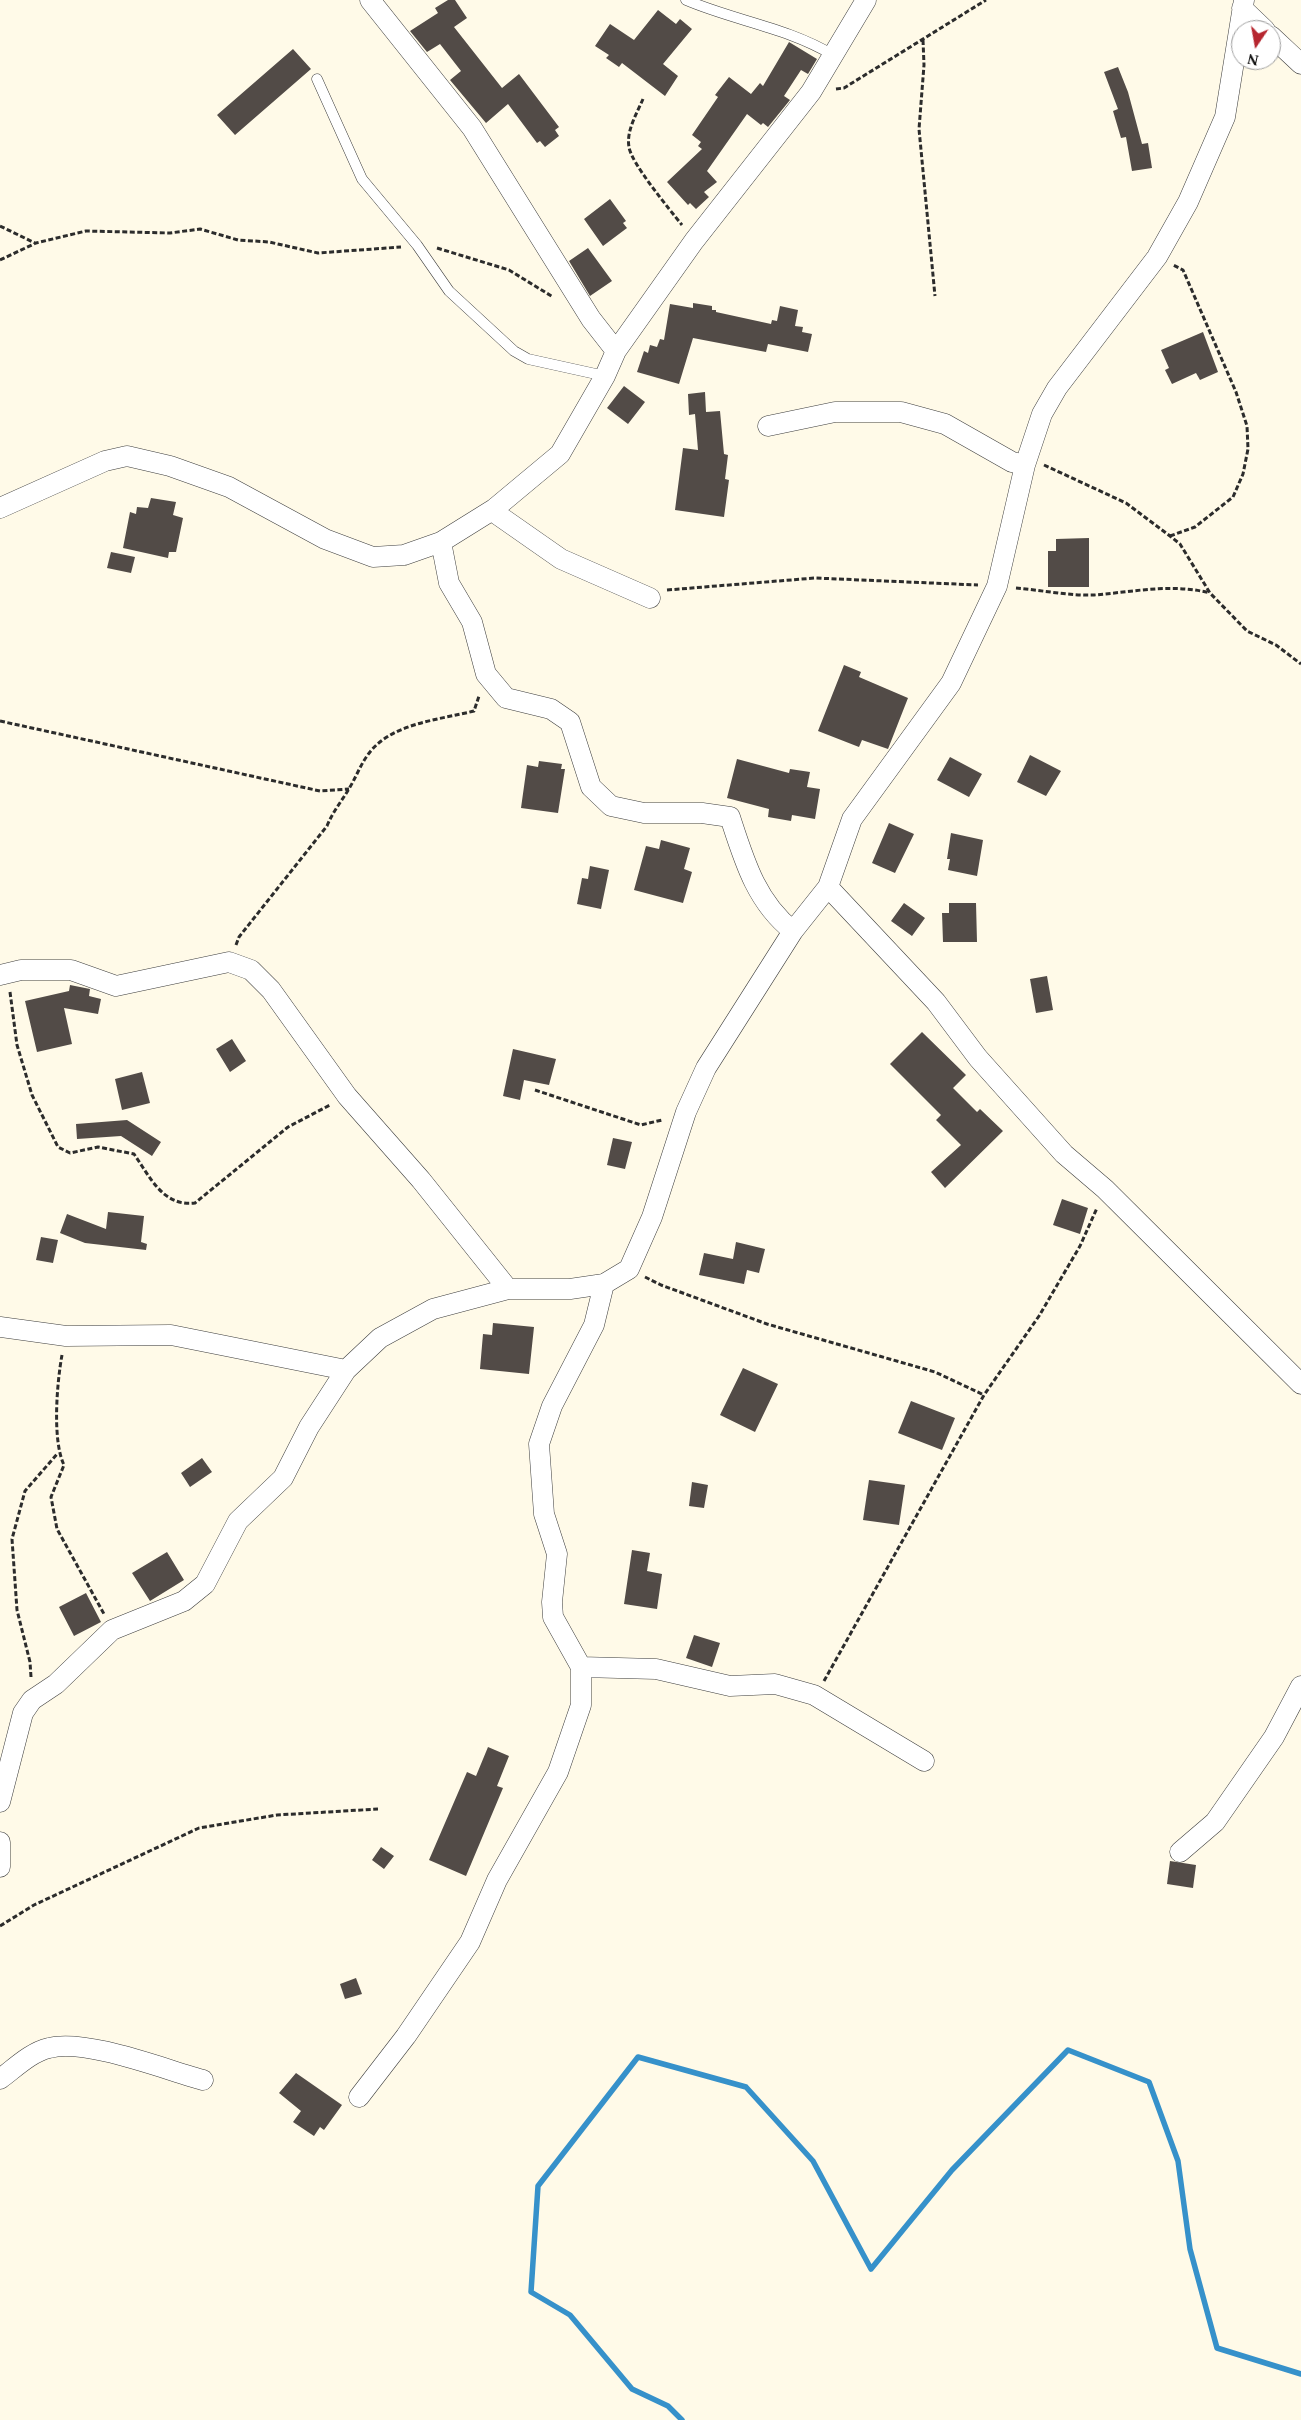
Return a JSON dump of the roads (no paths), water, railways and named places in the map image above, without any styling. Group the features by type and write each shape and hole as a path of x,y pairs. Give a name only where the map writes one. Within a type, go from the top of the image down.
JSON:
{"street":[{"path":"370,0 472,128 591,319 616,351"},
{"path":"0,508 105,461 127,456 170,466 229,487 325,539 373,557 404,555 441,542 494,509 560,454 605,376 616,351 694,241 811,92 866,0"},
{"path":"1243,4 1257,20"},
{"path":"0,1802 23,1713 32,1700 56,1684 112,1630 184,1601 205,1584 238,1521 283,1478 309,1426 346,1370 380,1338 406,1322 433,1309 508,1289 570,1289 604,1284 629,1269 652,1218 686,1112 706,1068 793,931 828,887 852,819 951,683 997,586 1026,462 1042,414 1056,388 1157,257 1188,202 1225,118 1243,4"},
{"path":"1281,45 1301,64"},
{"path":"768,426 835,412 901,412 945,424 1012,462 1026,462"},
{"path":"494,509 498,515 561,559 650,598"},
{"path":"441,542 448,583 472,622 486,674 506,698 551,709 570,722 591,787 611,806 644,813 702,813 730,817 749,876 778,919 793,931"},
{"path":"828,887 936,1002 978,1058 1064,1154 1105,1189 1301,1384"},
{"path":"3,975 21,970 71,970 116,986 229,962 251,970 271,990 347,1096 421,1180 508,1289"},
{"path":"359,2097 406,2036 470,1942 497,1880 558,1772 581,1705 581,1667 553,1617 552,1602 557,1554 544,1514 539,1444 552,1406 594,1325 604,1284"},
{"path":"0,1327 66,1336 171,1335 249,1349 346,1370"},
{"path":"581,1667 656,1669 730,1686 775,1684 814,1695 924,1761"},
{"path":"1180,1852 1215,1822 1274,1737 1301,1686"},
{"path":"0,1842 0,1867"},
{"path":"0,2079 33,2055 49,2047 68,2046 98,2050 203,2080"}],"lane":[{"path":"686,0 709,10 797,36 832,54"},
{"path":"317,80 362,179 417,245 449,291 514,351 528,359 605,376"}],"waterway":[{"path":"682,2420 668,2406 632,2389 570,2315 531,2292 538,2186 638,2057 746,2087 813,2161 871,2269 952,2170 1068,2050 1149,2082 1178,2161 1190,2249 1217,2348 1301,2374"}]}
